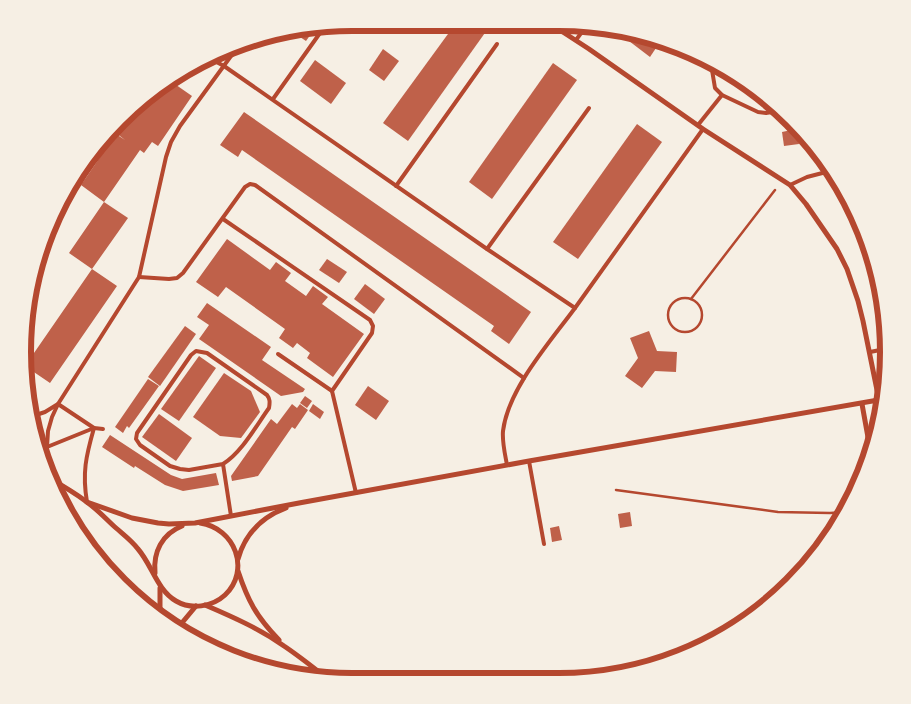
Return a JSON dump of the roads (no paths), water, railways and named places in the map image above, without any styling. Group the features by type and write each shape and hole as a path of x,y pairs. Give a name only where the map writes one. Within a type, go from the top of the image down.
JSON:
{"street":[{"path":"562,31 701,127 790,185 820,222 847,269 858,301 878,386"},
{"path":"87,502 138,519 169,524 188,524 529,461 876,401"},
{"path":"862,404 868,438"},
{"path":"60,484 87,502 136,547 148,563 163,590 173,599 188,605 205,606 238,619 284,646 317,671"},
{"path":"238,562 244,542 256,527 275,512 298,503"},
{"path":"195,523 210,525 223,533 234,546 238,562 238,570 227,593 205,606"},
{"path":"157,579 154,565 159,546 168,534 188,524"},
{"path":"238,570 253,608 266,627 284,646"},
{"path":"160,585 161,609"},
{"path":"181,624 196,606"}],"lane":[{"path":"576,40 581,32"},
{"path":"273,99 320,33"},
{"path":"396,186 497,44"},
{"path":"94,428 47,447 48,431 58,404 139,277 171,142 180,126 231,55"},
{"path":"216,62 273,99 487,250 574,308"},
{"path":"712,70 715,88 722,95 758,112 771,112"},
{"path":"507,465 503,431 511,405 524,378 722,95"},
{"path":"487,250 589,108"},
{"path":"790,185 807,177 825,172"},
{"path":"139,277 169,279 177,278 184,273 245,187 250,184 524,378"},
{"path":"223,219 370,320 373,326 372,333 332,391"},
{"path":"870,352 880,350"},
{"path":"196,351 207,353 270,398 269,408 231,459 223,464 189,470 180,469 170,466 140,445 136,439 137,433 191,355 196,351"},
{"path":"278,354 332,391 356,493"},
{"path":"37,415 58,404"},
{"path":"58,404 94,428 103,429"},
{"path":"87,502 84,470 94,428"},
{"path":"529,461 544,544"},
{"path":"223,464 231,516"}]}
